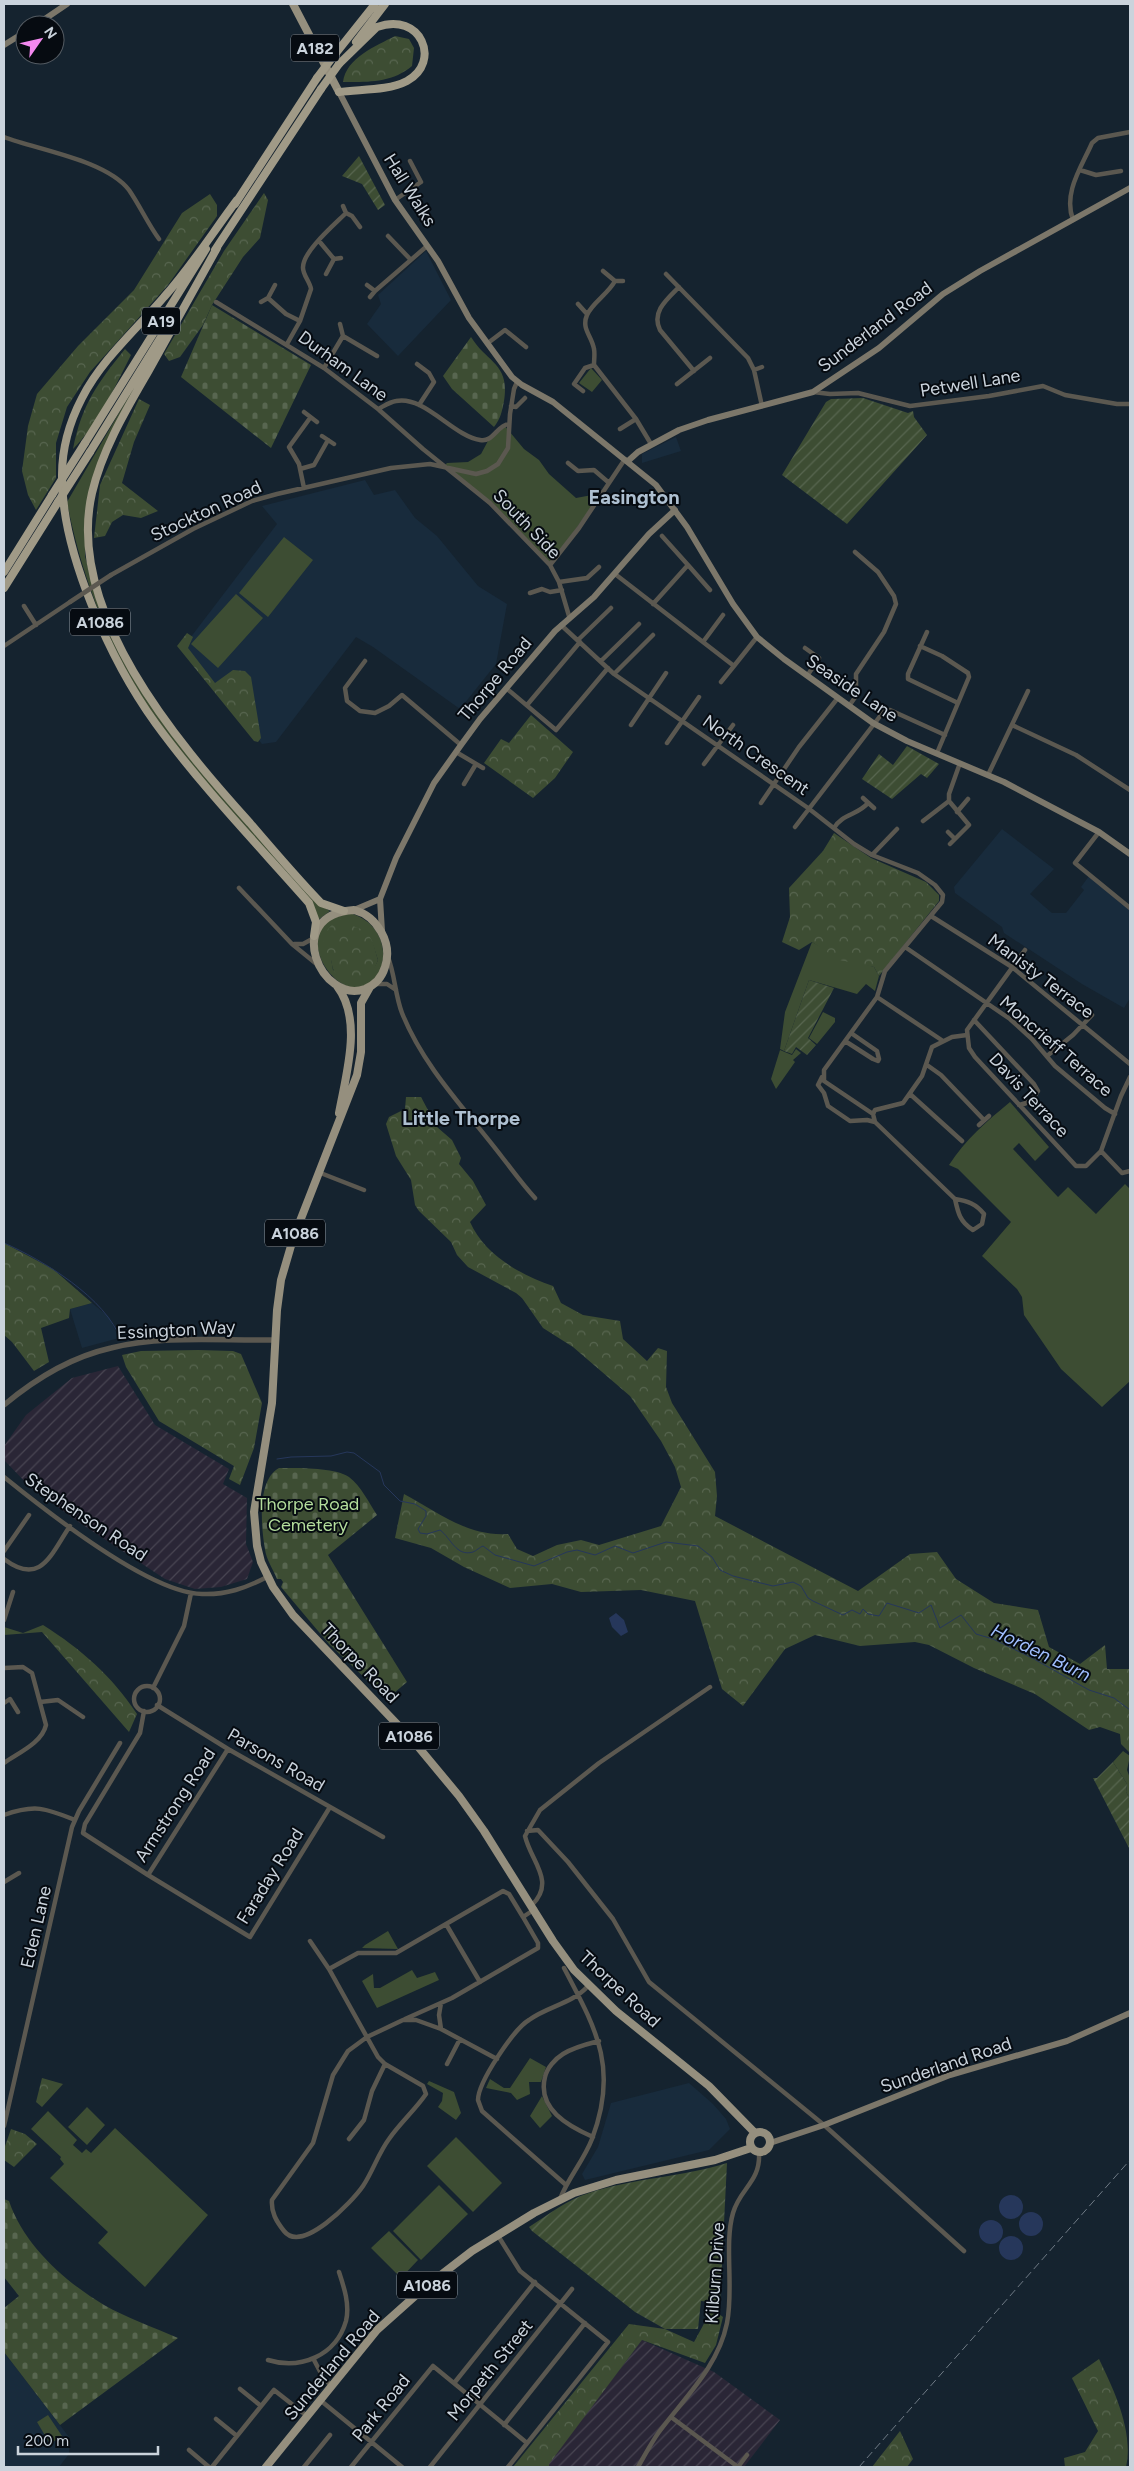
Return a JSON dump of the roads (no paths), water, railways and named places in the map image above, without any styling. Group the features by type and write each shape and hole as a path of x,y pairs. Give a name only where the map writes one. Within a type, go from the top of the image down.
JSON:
{"highway":[{"path":"332,58 369,4"},
{"name":"A19","path":"4,572 237,200 332,58 375,4"},
{"name":"A19","path":"4,588 217,248 321,89 385,4"},
{"path":"339,64 377,27 384,24 396,22 411,27 424,45 422,63 417,73 406,81 393,86 339,92"},
{"name":"A1086","path":"237,200 165,296 120,344 92,381 75,413 65,442 63,485 73,550 106,635 128,678 154,721 182,758 309,903 316,922 314,937"},
{"name":"A1086","path":"217,248 128,408 104,458 90,506 87,536 89,556 103,609 125,656 156,709 186,751 322,903 344,911"}],"main road":[{"path":"51,15 67,4"},
{"name":"Hall Walks","path":"293,4 395,200 428,246 462,308 517,382"},
{"path":"4,44 15,38"},
{"name":"Sunderland Road","path":"627,460 651,444 708,420 813,392 879,348 943,294 1130,188"},
{"name":"Seaside Lane","path":"517,382 553,402 656,485 675,510 733,604 757,637 806,676 873,723 937,754 988,775 1099,832 1130,854"},
{"name":"Thorpe Road","path":"382,933 380,899 403,842 434,784 456,752 506,688 561,624 594,597 649,534 675,510"},
{"path":"354,910 374,920 382,933 386,951 384,972 372,985 353,991 335,985 322,969 314,954 314,937 323,921 329,916 354,910 380,899"},
{"name":"Thorpe Road","path":"335,985 348,1004 350,1039 348,1066 335,1130"},
{"name":"Thorpe Road","path":"372,985 361,1003 361,1052 357,1075 318,1172 286,1260 277,1310 272,1403 254,1512 257,1546 267,1577 293,1615 415,1743 459,1796 484,1830 534,1907 562,1955 588,1986 709,2086 755,2133"},
{"name":"Sunderland Road","path":"770,2142 824,2125 950,2075 1067,2041 1130,2013"},
{"path":"755,2133 766,2134 770,2142 766,2150 759,2152 751,2148 750,2139 755,2133"},
{"name":"Sunderland Road","path":"266,2467 377,2330 447,2269 497,2234 574,2192 616,2180 679,2168 751,2148"}],"street":[{"path":"1073,220 1069,199 1092,143 1098,138 1130,132"},
{"path":"4,137 51,149 115,178 129,190 159,239"},
{"path":"395,200 421,182 410,161"},
{"path":"1080,170 1096,175 1121,171"},
{"path":"343,206 346,213 352,216 360,227"},
{"path":"287,344 300,321 311,290 303,268 304,260 346,213"},
{"path":"388,236 411,260"},
{"path":"319,241 334,259"},
{"path":"370,297 428,246"},
{"path":"334,259 341,258"},
{"path":"326,274 334,259"},
{"path":"603,271 615,281 623,281"},
{"path":"666,274 743,353 754,370 762,406"},
{"path":"615,281 610,290 587,314 584,324 594,346 594,364 636,419 651,444"},
{"path":"261,302 268,298 275,284"},
{"path":"368,286 375,291"},
{"path":"679,287 662,305 657,322 660,330 694,371"},
{"path":"268,298 286,314 300,321"},
{"name":"Durham Lane","path":"216,302 324,368 378,409 444,466"},
{"path":"578,304 587,314"},
{"path":"324,368 342,336 340,324"},
{"path":"488,343 505,330 526,347"},
{"path":"342,336 377,356"},
{"path":"677,384 710,358"},
{"path":"417,364 429,373 434,382 419,405"},
{"path":"583,391 574,384 585,368 594,364"},
{"path":"754,370 762,367"},
{"path":"444,466 476,474 487,471 498,464 508,448 511,406 517,382"},
{"path":"826,384 830,394"},
{"name":"Petwell Lane","path":"813,392 830,394 858,393 910,406 989,396 1043,386 1065,394 1130,404"},
{"path":"511,406 516,407 525,398"},
{"path":"378,409 397,400 419,405 477,440 489,439 504,425 509,424"},
{"path":"304,412 317,422"},
{"path":"304,488 300,469 289,447 310,418"},
{"path":"620,429 636,419"},
{"path":"322,436 334,444"},
{"path":"300,469 314,464 328,440"},
{"path":"550,565 579,528 608,482 627,460"},
{"path":"568,463 578,471 594,470 608,482"},
{"name":"Stockton Road","path":"4,646 111,574 193,529 252,501 392,468 444,466"},
{"name":"South Side","path":"444,466 490,503 550,565 562,590 569,616"},
{"path":"662,536 710,590"},
{"path":"848,706 856,696 856,674 884,632 896,604 894,596 878,572 855,552"},
{"path":"653,604 688,565"},
{"path":"559,582 587,578 599,566"},
{"path":"615,574 734,666"},
{"path":"530,593 542,588 550,592 562,590"},
{"path":"24,606 36,625"},
{"path":"527,705 579,641 611,608"},
{"path":"703,642 723,615"},
{"name":"North Crescent","path":"561,624 614,674 808,808 872,855 918,872 935,885 943,895 942,902 931,916"},
{"path":"601,661 639,624"},
{"path":"927,632 908,674 908,679 958,703"},
{"path":"614,674 653,635"},
{"path":"721,682 757,637"},
{"path":"920,646 942,656 968,673 969,677 937,754"},
{"path":"805,648 819,658"},
{"path":"806,676 823,653"},
{"path":"365,661 345,688 347,701 360,711 375,713 389,706 402,695 461,745"},
{"path":"506,688 556,730 608,668"},
{"path":"631,725 666,673"},
{"path":"988,775 1028,691"},
{"path":"667,743 699,697"},
{"path":"761,803 773,784 838,699"},
{"path":"795,827 884,711 890,710 945,735"},
{"path":"1012,725 1076,755 1130,790"},
{"path":"704,764 733,726"},
{"path":"456,752 483,768"},
{"path":"950,844 969,825 949,801 949,794 960,763"},
{"path":"464,784 476,764"},
{"path":"863,798 874,808"},
{"path":"957,812 968,800"},
{"path":"932,823 924,819 949,801"},
{"path":"834,828 840,819 859,812 868,803"},
{"path":"872,855 897,829"},
{"path":"948,832 955,839"},
{"path":"1099,832 1075,863 1130,908"},
{"path":"240,888 292,944 322,969"},
{"path":"931,916 885,970 877,997 824,1070 818,1084 824,1093 828,1106 850,1121 867,1120 875,1122 955,1199 973,1203 978,1207 985,1218 982,1224 973,1230 968,1227 958,1216 955,1199"},
{"name":"Manisty Terrace","path":"931,916 1012,967 1084,1024 1130,1064"},
{"path":"292,944 303,944 314,937"},
{"name":"Moncrieff Terrace","path":"905,947 1010,1019 1032,1039 1055,1066 1104,1108 1115,1114"},
{"path":"873,1114 875,1110 903,1103 927,1065 932,1048 943,1041 967,1035 967,1030 1025,950"},
{"path":"386,951 391,963 402,1011 420,1048 455,1102 502,1157 516,1178 535,1198"},
{"path":"372,985 387,984 396,990"},
{"path":"877,997 943,1041"},
{"path":"1047,1056 1092,1015"},
{"path":"974,1020 1034,1084 1038,1091 1029,1102 1019,1105"},
{"path":"845,1041 878,1061 878,1051 851,1033"},
{"name":"Davis Terrace","path":"967,1035 969,1048 975,1057 1076,1166 1081,1168 1086,1166 1101,1151"},
{"path":"927,1065 941,1075 984,1120"},
{"path":"822,1076 824,1081 873,1114 875,1122"},
{"path":"1130,1077 1101,1151 1122,1173 1130,1170"},
{"path":"910,1094 962,1141"},
{"path":"978,1125 989,1116"},
{"path":"957,1136 962,1131"},
{"path":"318,1172 364,1190"},
{"name":"Essington Way","path":"4,1404 55,1369 88,1354 111,1348 170,1341 275,1340"},
{"name":"Stephenson Road","path":"4,1477 111,1556 167,1586 191,1593 210,1594 236,1591 267,1577"},
{"path":"4,1551 29,1515"},
{"path":"4,1560 24,1571 37,1570 45,1564 70,1526"},
{"path":"4,1620 5,1609 13,1592"},
{"path":"144,1711 153,1710 157,1705 158,1694 153,1688 184,1626 191,1593"},
{"path":"4,1668 23,1666 32,1673 46,1725 45,1732 40,1738 4,1762"},
{"name":"Armstrong Road","path":"153,1688 144,1686 136,1692 135,1704 144,1711 140,1734 85,1824 83,1833 148,1875 228,1749"},
{"path":"523,1917 534,1907 540,1897 543,1879 527,1844 527,1831 540,1810 584,1775 710,1688"},
{"path":"4,1703 10,1699 18,1712"},
{"path":"40,1702 58,1700 83,1718"},
{"name":"Parsons Road","path":"157,1705 228,1749 383,1837"},
{"name":"Eden Lane","path":"4,2126 74,1820 120,1743"},
{"path":"4,1815 35,1807 49,1809 74,1820"},
{"name":"Faraday Road","path":"148,1875 250,1937 330,1807"},
{"path":"527,1831 538,1830 568,1862 613,1919 649,1982 824,2125 964,2251"},
{"path":"4,1882 19,1873"},
{"path":"310,1941 329,1970 367,2036 378,2057 385,2064 423,2086 426,2094 387,2141 362,2187 324,2225 305,2236 296,2238 286,2234 281,2227 271,2210 272,2200 313,2143 333,2075 348,2051 367,2036 441,2003 480,1982 538,1948 538,1943 509,1894 503,1890 396,1953 358,1953 329,1970"},
{"path":"446,1924 480,1982"},
{"name":"Thorpe Road","path":"560,2199 593,2137 600,2115 604,2085 599,2041 564,1968"},
{"path":"566,2185 482,2111 478,2101 481,2089 497,2059 519,2027 531,2018 579,1996 588,1986"},
{"path":"441,2003 439,2016 441,2029"},
{"path":"403,2020 428,2022 497,2059"},
{"path":"446,2064 460,2039"},
{"path":"593,2137 565,2122 553,2112 546,2101 543,2086 546,2074 557,2059 577,2047 599,2041"},
{"path":"349,2139 364,2120 372,2091 385,2064"},
{"name":"Kilburn Drive","path":"638,2467 671,2417 705,2373 722,2342 729,2312 733,2213 742,2194 758,2172 759,2152"},
{"path":"497,2234 520,2271 608,2342 508,2467"},
{"path":"268,2360 280,2363 314,2360 334,2344 346,2321 346,2297 339,2272"},
{"path":"527,2443 455,2382 534,2282"},
{"name":"Morpeth Street","path":"430,2467 572,2289"},
{"path":"504,2425 585,2323"},
{"path":"314,2360 324,2379 331,2385"},
{"name":"Park Road","path":"351,2467 433,2366 455,2382"},
{"path":"240,2389 261,2406"},
{"path":"189,2450 211,2467 274,2390 307,2416"},
{"path":"320,2400 402,2467"},
{"path":"671,2417 738,2467 747,2455"},
{"path":"216,2419 237,2436"},
{"path":"304,2467 330,2435"}],"water":[{"path":"616,1613 624,1620 628,1632 621,1636 612,1627 609,1618"},
{"path":"1011,2195 1019,2199 1023,2207 1019,2215 1011,2219 1003,2215 999,2207 1003,2199"},
{"path":"1031,2212 1036,2213 1042,2219 1042,2229 1036,2235 1031,2236 1026,2235 1020,2229 1019,2224 1020,2219 1026,2213"},
{"path":"991,2220 996,2221 1002,2227 1002,2237 996,2243 991,2244 986,2243 980,2237 979,2232 980,2227 986,2221"},
{"path":"1011,2236 1016,2237 1022,2243 1022,2253 1016,2259 1011,2260 1006,2259 1000,2253 999,2248 1000,2243 1006,2237"}],"waterway":[{"path":"4,1243 37,1259 88,1295 113,1324 121,1340"},
{"name":"Horden Burn","path":"277,1459 331,1456 347,1452 354,1453 380,1472 384,1485 400,1501 415,1504 426,1511 426,1516 418,1529 420,1533 427,1534 440,1530 462,1552 473,1552 483,1546 495,1555 534,1566 567,1552 577,1550 595,1555 615,1546 633,1553 666,1542 698,1546 712,1557 720,1570 733,1576 773,1586 793,1582 801,1586 808,1598 843,1615 852,1610 860,1614 863,1609 868,1614 879,1616 887,1603 919,1613 931,1605 940,1628 961,1615 976,1634 993,1639 1034,1659 1089,1690 1114,1698 1130,1710"}],"railway":[{"path":"859,2467 1130,2160"}],"district":[{"name":"Easington","path":"634,497"},
{"name":"Little Thorpe","path":"461,1118"}],"park label":[{"name":"Thorpe Road Cemetery","path":"308,1514"}]}
